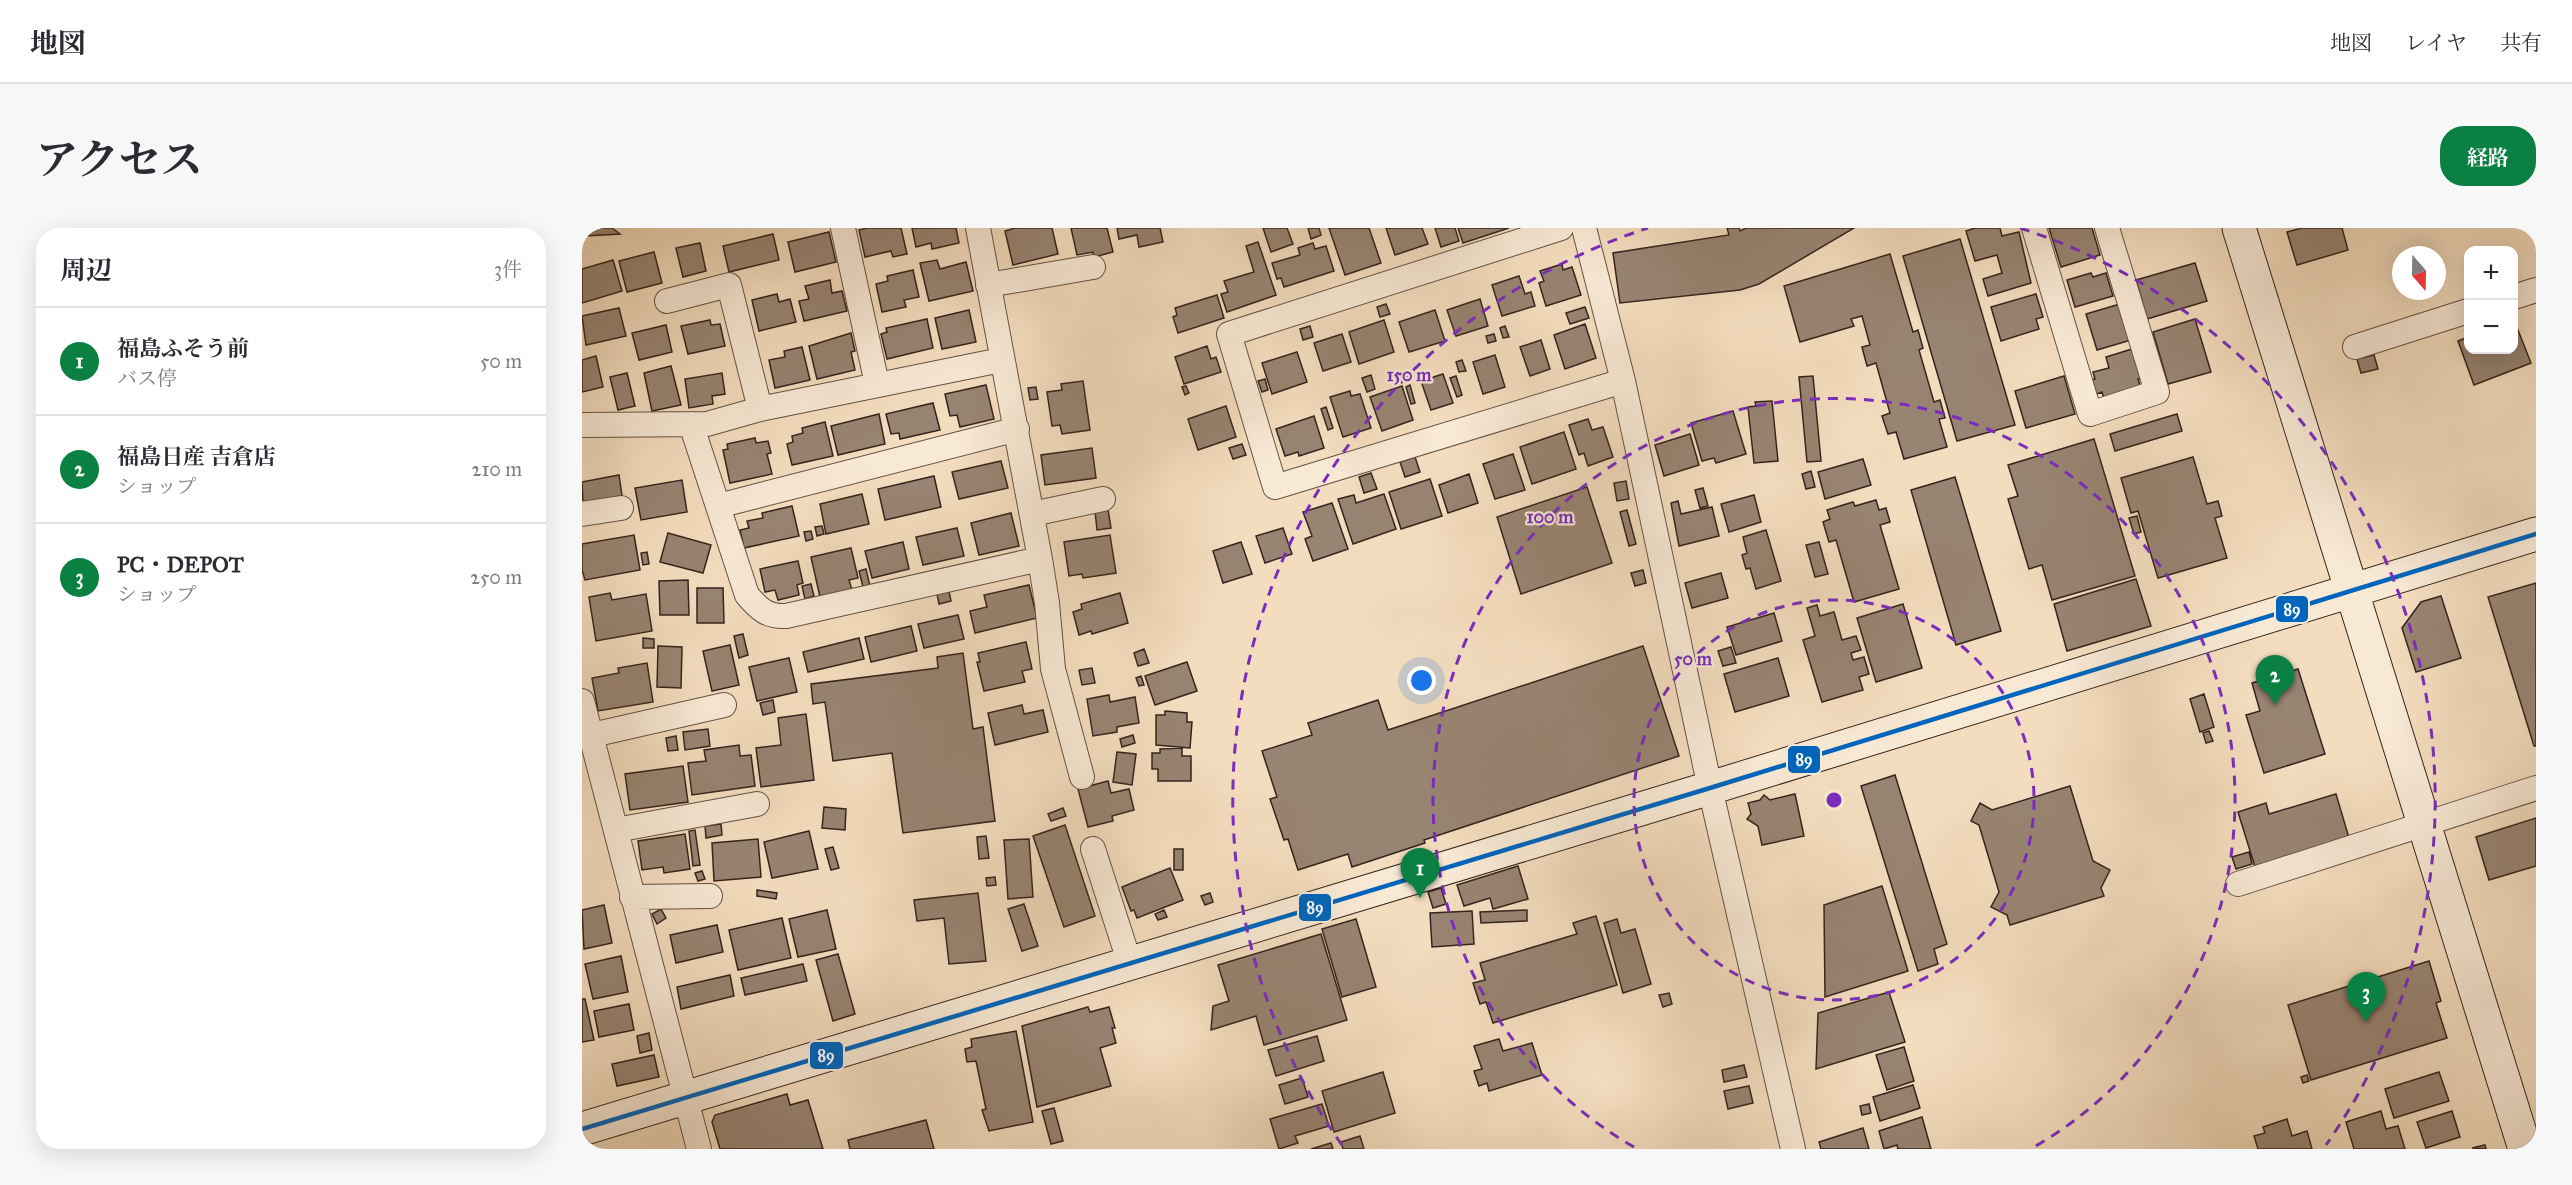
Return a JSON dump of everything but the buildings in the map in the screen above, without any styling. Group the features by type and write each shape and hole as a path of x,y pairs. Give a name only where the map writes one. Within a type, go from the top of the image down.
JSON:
{"street":[{"path":"843,228 877,384"},
{"path":"978,228 1040,559 1053,669 1082,777"},
{"path":"1561,228 1229,334 1275,487 1623,381"},
{"path":"1584,228 1623,381 1710,788 1793,1149"},
{"path":"2034,228 2090,414 2157,392 2107,228"},
{"path":"2239,228 2524,1149"},
{"path":"988,285 1093,267"},
{"path":"667,301 729,285 760,409"},
{"path":"2518,296 2536,290"},
{"path":"2355,347 2464,313"},
{"path":"582,425 707,424 760,409 1001,360"},
{"path":"691,424 747,595 760,611 773,616 786,616 1040,559"},
{"path":"718,506 1017,429"},
{"path":"1032,514 1103,499"},
{"path":"582,514 621,508"},
{"path":"582,1129 1710,788 2536,534"},
{"path":"582,701 699,1149"},
{"path":"592,735 724,705"},
{"path":"2238,884 2536,788"},
{"path":"616,830 757,804"},
{"path":"1093,849 1130,964"},
{"path":"632,897 710,896"}],"transit line":[{"name":"89","path":"582,1129 1710,788 2536,534"}],"place":[{"name":"福島日産 吉倉店","path":"2275,705"},
{"name":"福島ふそう前","path":"1420,898"},
{"name":"PC・DEPOT","path":"2366,1022"}]}
